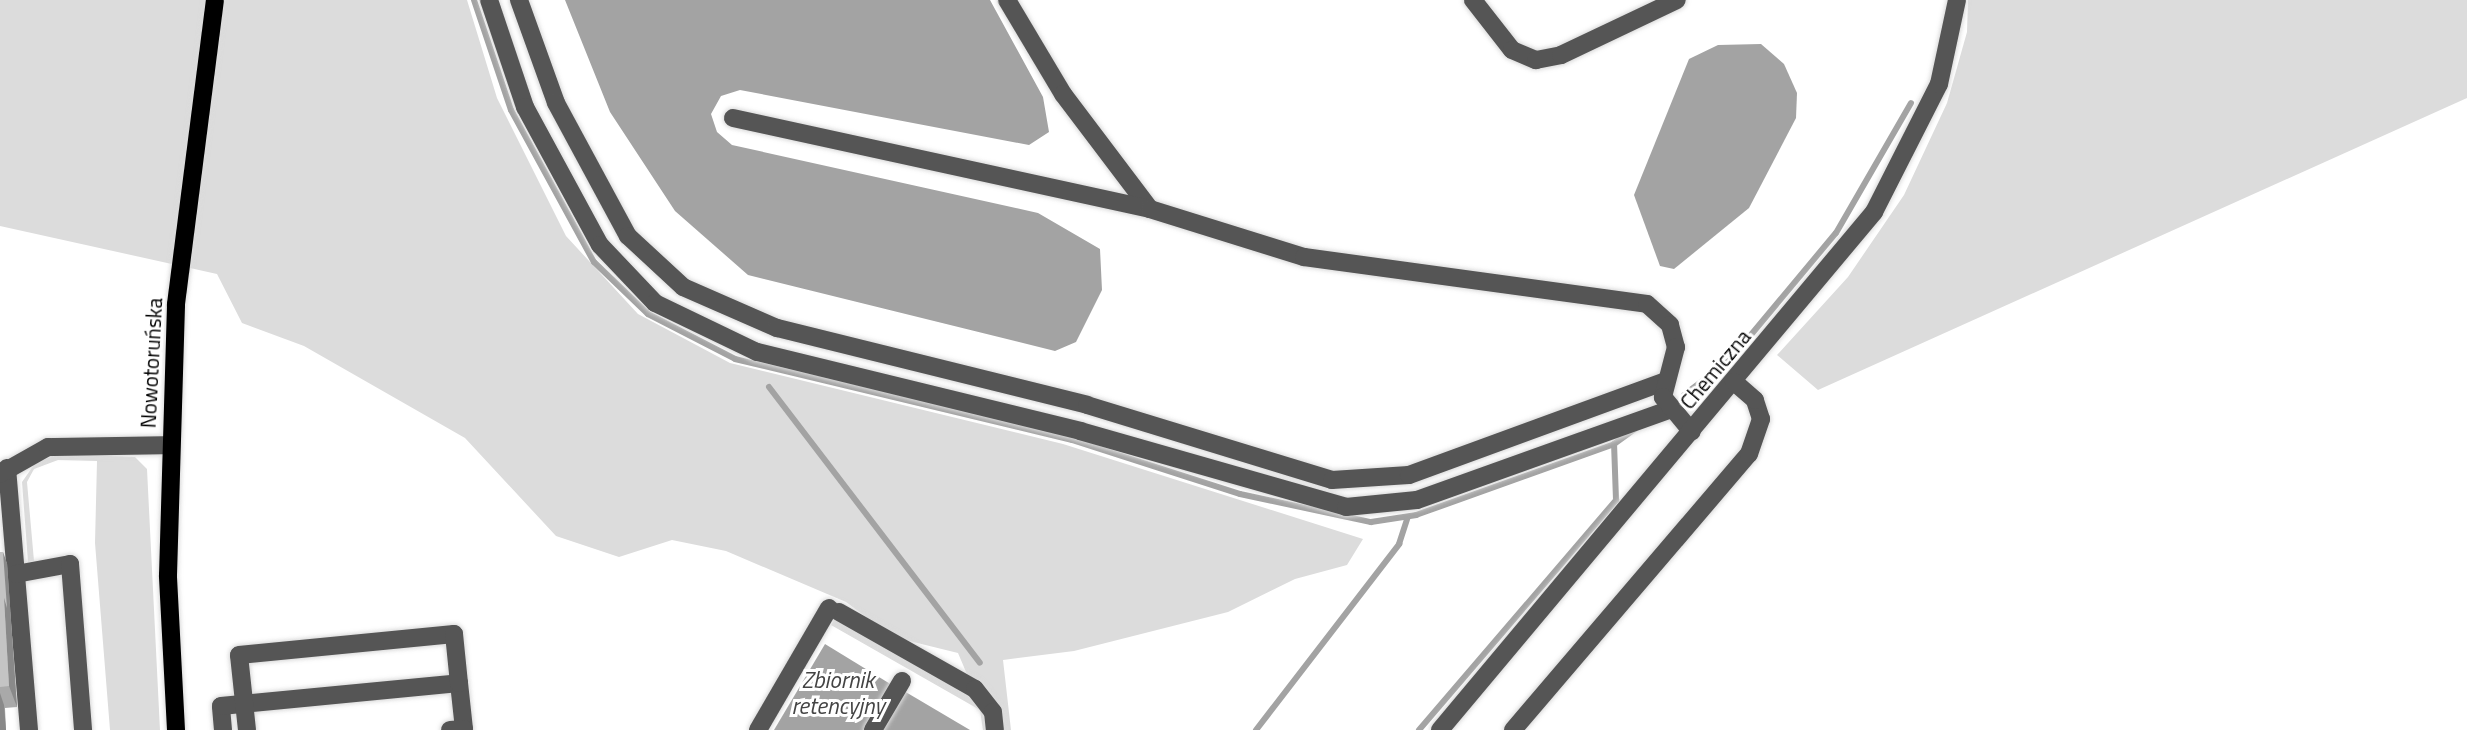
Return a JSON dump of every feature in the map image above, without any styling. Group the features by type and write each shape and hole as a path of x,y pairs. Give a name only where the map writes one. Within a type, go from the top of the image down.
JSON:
{"main road":[{"name":"Nowotoruńska","path":"176,730 169,445 181,235 215,0"}],"street":[{"path":"489,0 525,107 600,245 655,303 757,352 1080,431 1346,507 1417,500 1669,410"},
{"path":"519,0 556,103 628,236 683,286 777,328 1087,405 1332,480 1409,475 1663,382"},
{"path":"1007,0 1063,94 1150,209"},
{"path":"1474,0 1512,50 1536,60 1561,55 1677,0"},
{"name":"Chemiczna","path":"1440,730 1850,245 1897,174 1940,84 1957,0"},
{"path":"733,118 1150,209 1304,257 1647,304 1671,325 1676,347 1663,382 1669,410 1692,432"},
{"path":"1513,730 1749,454 1761,419 1755,400 1734,382"},
{"path":"29,730 16,574 7,537 4,471 48,447 169,445"},
{"path":"16,574 70,564 82,730"},
{"path":"758,730 834,610 975,689 993,712 995,730"},
{"path":"247,730 239,655 454,634 464,729 450,730"},
{"path":"873,730 902,681"},
{"path":"223,730 221,706 459,683"}],"shaded area":[{"path":"0,0 467,0 497,98 566,236 638,314 730,363 1063,444 1363,539 1347,565 1295,579 1228,612 1074,651 1003,660 1011,730 983,730 980,710 831,625 837,616 969,679 958,653 893,637 846,602 726,551 672,540 619,557 556,536 465,438 304,346 242,323 217,274 0,226"},
{"path":"1968,0 2467,0 2467,98 1818,390 1777,355 1848,277 1904,195 1947,103 1967,32"},
{"path":"61,454 135,457 147,469 160,730 110,730 95,543 97,461 58,460 34,469 27,482 34,561 28,562 22,482 36,462"}],"water":[{"path":"565,0 990,0 1043,97 1049,132 1029,145 740,90 721,96 711,114 717,132 732,145 1038,213 1100,249 1102,290 1076,342 1055,351 748,275 675,211 610,112"},
{"path":"1761,44 1784,64 1797,93 1796,118 1749,208 1674,269 1660,266 1634,195 1689,59 1718,45"},
{"name":"Zbiornik retencyjny","path":"825,644 892,685 865,730 774,730"},
{"name":"Zbiornik retencyjny","path":"904,691 970,730 880,730"}],"building":[{"path":"0,552 3,552 7,608 4,598 0,598"},
{"path":"0,598 4,598 9,686 0,687"}],"waterway":[{"path":"474,0 511,110 594,262 648,314 735,359 1072,440 1240,494 1371,522 1416,515 1614,444 1635,429"},
{"path":"1684,395 1730,360 1836,233 1911,103"},
{"path":"769,387 980,663"},
{"path":"1419,730 1616,500 1614,444"},
{"path":"1256,730 1399,544 1408,517"}]}
